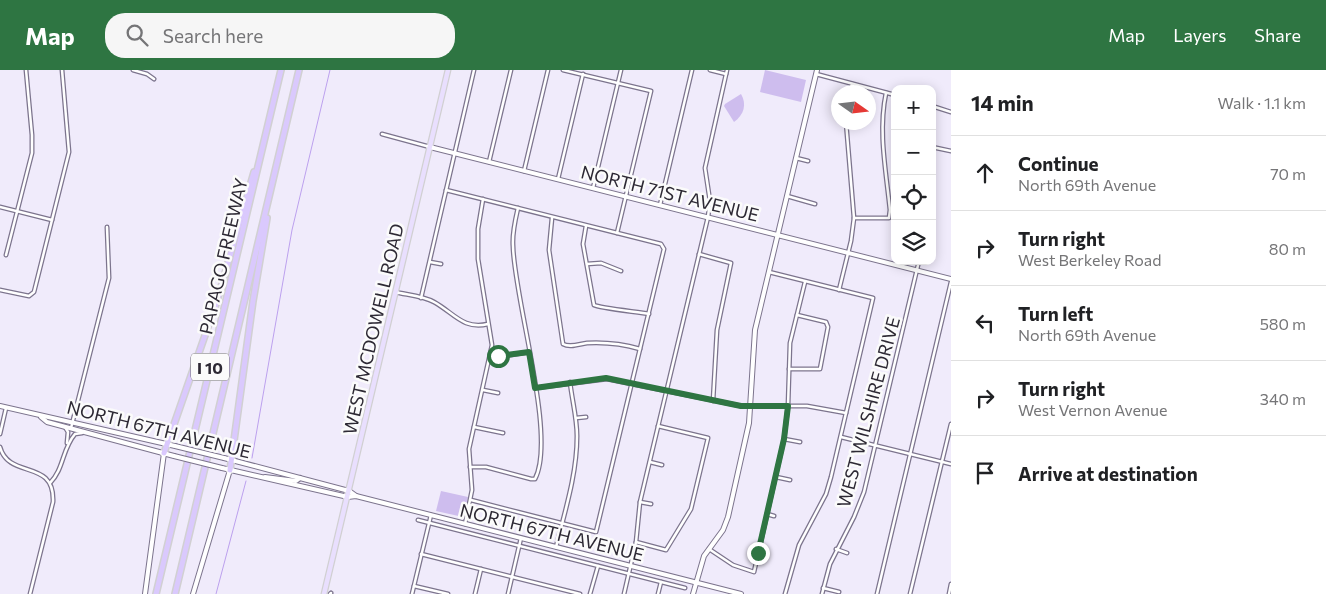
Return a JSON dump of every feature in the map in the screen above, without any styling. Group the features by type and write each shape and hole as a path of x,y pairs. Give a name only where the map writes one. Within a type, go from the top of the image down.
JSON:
{"highway":[{"name":"PAPAGO FREEWAY","path":"156,594 281,70"},
{"name":"PAPAGO FREEWAY","path":"175,594 300,70"},
{"path":"164,453 216,302 264,141"},
{"path":"229,472 253,301 272,185"}],"main road":[{"name":"WEST MCDOWELL ROAD","path":"324,594 448,70"},
{"path":"693,594 699,568 723,530 728,517 748,432 753,345 816,72"},
{"name":"NORTH 71ST AVENUE","path":"430,147 951,280"},
{"name":"NORTH 67TH AVENUE","path":"0,406 232,460 349,491 356,496 741,594"},
{"name":"NORTH 67TH AVENUE","path":"41,417 47,422 222,468 229,472 242,473 348,497 356,496"},
{"path":"145,594 164,453"},
{"path":"192,594 229,472"},
{"path":"260,478 273,477 296,481 300,478"}],"street":[{"path":"6,255 32,147 26,70"},
{"path":"0,290 32,296 69,152 62,70"},
{"path":"133,70 148,74 154,79"},
{"path":"420,298 474,70"},
{"path":"489,162 511,70"},
{"path":"524,171 548,70"},
{"path":"563,70 652,92 617,233"},
{"path":"593,188 621,70"},
{"path":"660,205 692,70"},
{"path":"624,594 636,542 640,502 708,217 710,201 705,168 727,72 710,70"},
{"path":"816,72 891,94"},
{"path":"558,179 583,74"},
{"path":"854,218 889,218 881,138 882,115 886,93"},
{"path":"936,107 951,112"},
{"path":"839,290 854,218 847,130"},
{"name":"NORTH 71ST AVENUE","path":"382,134 430,147"},
{"path":"936,148 951,151"},
{"path":"796,158 808,161"},
{"path":"446,190 663,246 649,314 596,532 471,500"},
{"path":"787,196 815,204"},
{"path":"465,524 471,500 472,486 469,449 491,354 477,251 478,229 483,199"},
{"path":"0,207 52,220"},
{"path":"470,467 486,467 535,479 540,456 541,437 535,388 512,246 518,208"},
{"path":"552,217 549,250 565,346 605,343 640,349"},
{"path":"586,226 584,244 595,307 649,314"},
{"path":"71,428 109,278 107,227"},
{"path":"699,254 731,264 717,330 713,401"},
{"path":"430,262 441,264"},
{"path":"587,264 601,263 621,271"},
{"name":"WEST WILSHIRE DRIVE","path":"822,594 836,549 860,503 918,265"},
{"path":"769,272 873,298 826,494 799,545 785,594"},
{"path":"877,594 951,280"},
{"path":"710,549 734,566 754,572 784,439 788,406 790,343 805,281"},
{"path":"395,292 434,302 461,322 473,325 488,324"},
{"path":"789,369 820,369 828,324 797,315"},
{"path":"491,354 504,356 529,352"},
{"path":"535,388 606,378 667,392 750,407 808,406 846,413"},
{"path":"556,547 574,469 576,418 570,382"},
{"path":"483,390 498,394"},
{"path":"0,434 6,408"},
{"path":"576,418 586,417"},
{"path":"910,594 951,424"},
{"path":"50,482 60,469 68,445 68,432 64,426"},
{"path":"636,542 666,550 691,509 708,438 658,426"},
{"path":"474,427 503,434"},
{"path":"68,445 77,433 91,434"},
{"path":"841,437 951,464"},
{"path":"784,439 800,442"},
{"path":"0,447 1,454 13,464 37,472 50,482 53,502 30,594"},
{"path":"650,462 662,465"},
{"path":"776,477 790,480"},
{"path":"640,502 651,504"},
{"path":"767,514 774,516"},
{"path":"412,594 431,515"},
{"name":"NORTH 67TH AVENUE","path":"418,520 686,588"},
{"path":"508,594 522,538"},
{"path":"836,549 847,553"},
{"path":"421,554 580,594"},
{"path":"590,594 598,566"},
{"path":"475,594 481,569"},
{"path":"658,594 661,582"},
{"path":"949,594 951,584"},
{"path":"414,586 448,594"},
{"path":"824,588 839,592"}],"shaded area":[{"path":"765,70 806,80 801,102 760,92"},
{"path":"741,94 744,109 734,122 724,106"},
{"path":"441,491 468,497 463,517 436,511"}],"waterway":[{"path":"252,458 292,230 330,70"},
{"path":"216,594 246,481"}],"route":[{"path":"498,356 529,352 535,388 588,379 606,378 741,406 788,406 784,439 758,553"}]}
